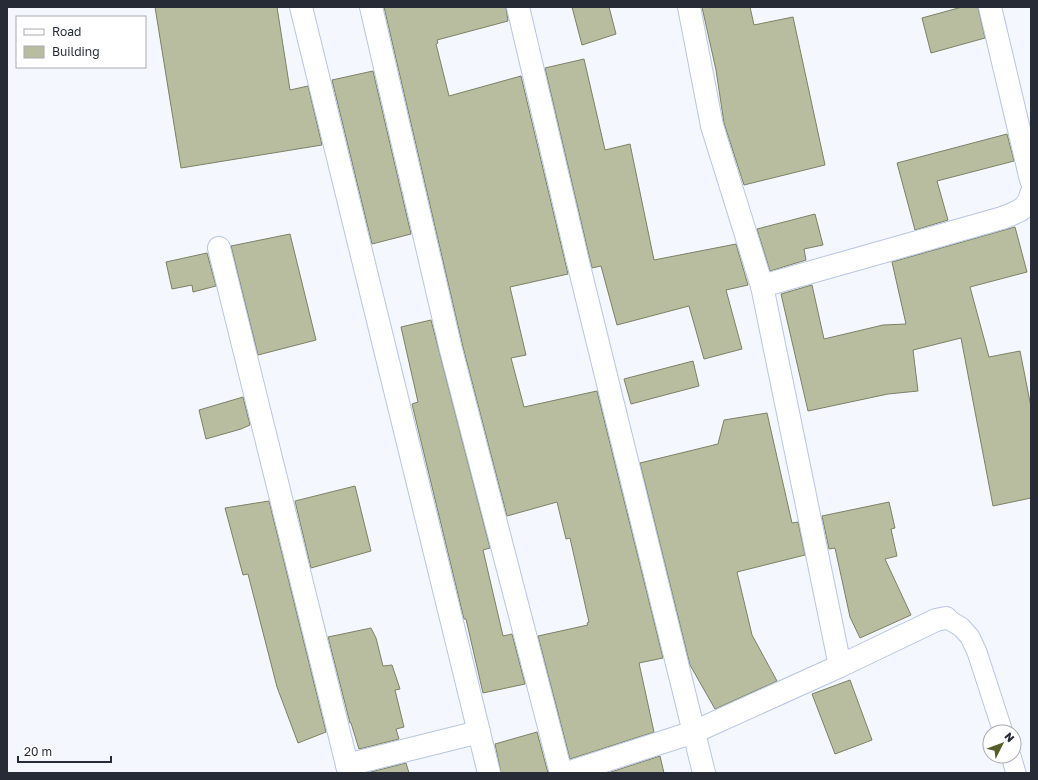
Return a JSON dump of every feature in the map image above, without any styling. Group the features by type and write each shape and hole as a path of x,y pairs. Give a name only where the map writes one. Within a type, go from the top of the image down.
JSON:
{"street":[{"path":"301,7 489,773"},
{"path":"371,7 451,350 561,773"},
{"path":"518,7 576,258 704,773"},
{"path":"689,7 712,126 762,286 840,666"},
{"path":"990,7 1031,180"},
{"path":"762,286 1002,218 1020,211 1030,200 1031,194"},
{"path":"219,248 348,769 479,732"},
{"path":"567,773 694,732 840,666 936,620 946,618"}],"lane":[{"path":"946,618 961,628 970,637 977,652 1000,724"}],"building":[{"path":"155,7 277,7 290,90 308,86 322,145 181,168"},
{"path":"384,7 506,7 508,21 437,40 438,43 436,44 449,96 521,76 568,274 510,287 526,355 511,358 524,407 597,391 663,658 639,663 654,732 570,759 538,636 588,625 587,623 589,622 570,538 566,539 557,502 507,516 463,347"},
{"path":"572,7 609,7 616,34 582,45"},
{"path":"702,7 750,7 754,25 793,17 825,165 744,185 724,123 716,70"},
{"path":"962,7 978,7 985,38 931,53 922,18"},
{"path":"584,59 605,150 630,144 654,260 736,244 748,285 726,290 742,349 704,359 689,306 617,325 601,266 592,268 545,68"},
{"path":"373,71 411,234 372,244 332,80"},
{"path":"1007,134 1014,161 937,181 948,220 915,230 897,163"},
{"path":"815,214 823,245 804,249 806,260 770,271 757,229"},
{"path":"1015,227 1027,272 970,287 989,357 1020,351 1031,407 1031,498 993,506 961,338 913,350 918,391 888,394 808,411 781,294 812,285 824,339 883,325 906,324 892,262"},
{"path":"290,234 316,340 258,355 231,246"},
{"path":"207,253 216,286 193,292 192,285 172,289 166,262"},
{"path":"431,320 490,548 483,550 503,636 512,634 525,684 483,693 412,404 418,402 401,327"},
{"path":"693,361 699,386 631,404 624,379"},
{"path":"243,397 250,425 206,439 199,410"},
{"path":"767,413 792,523 798,522 805,555 737,572 752,635 777,681 715,709 690,665 640,463 718,444 724,420"},
{"path":"355,486 371,551 311,568 295,501"},
{"path":"269,501 326,732 298,743 277,687 248,574 243,575 225,508"},
{"path":"889,502 895,528 891,529 897,556 885,559 911,615 860,638 850,617 835,548 829,549 822,516"},
{"path":"371,628 376,638 383,666 392,665 400,689 395,690 404,727 396,729 399,739 359,749 350,723 328,637"},
{"path":"850,680 872,740 835,754 812,694"},
{"path":"537,732 548,773 501,773 495,744"},
{"path":"660,756 664,773 608,773"},
{"path":"406,763 409,773 367,773"}]}
